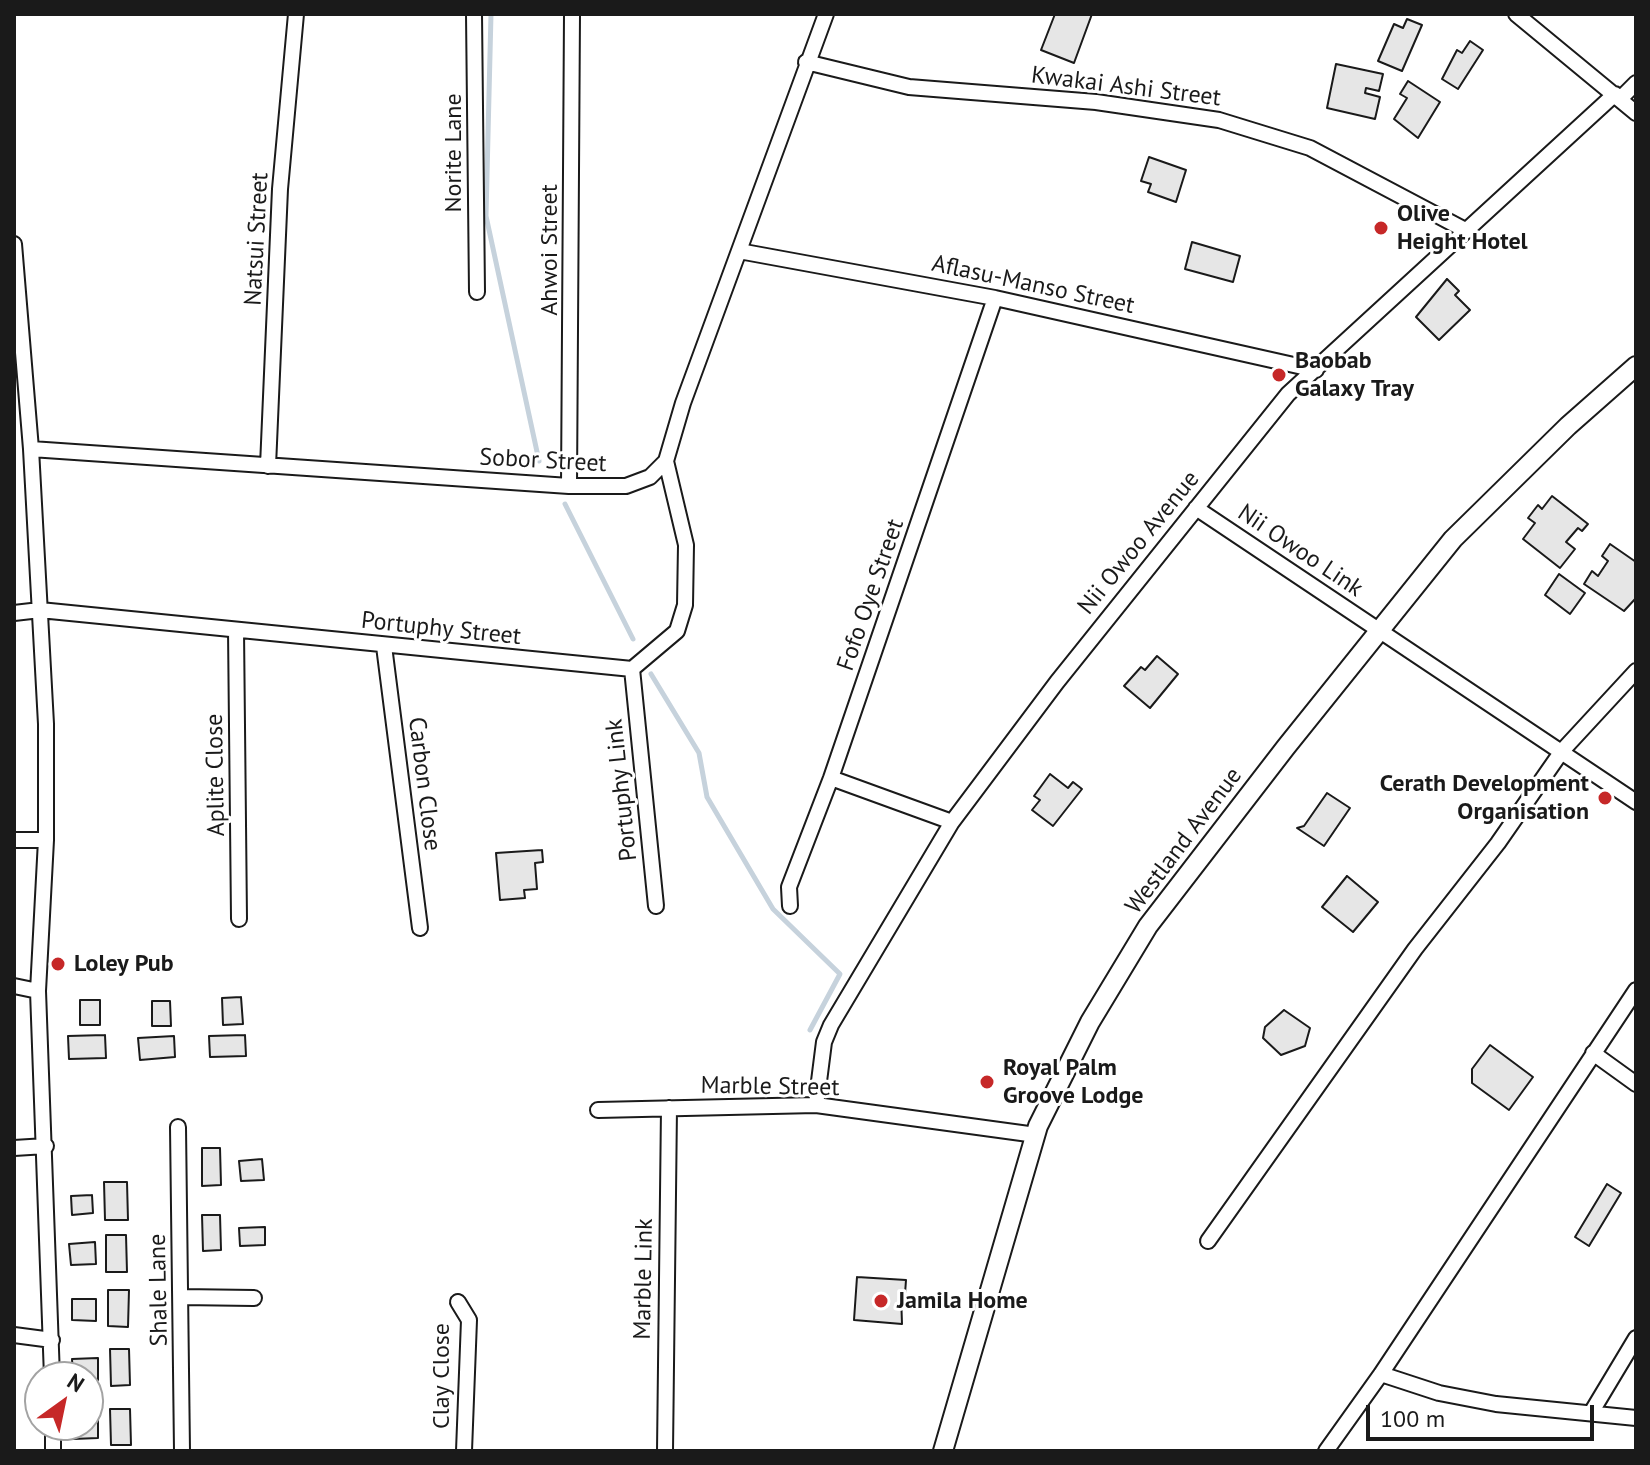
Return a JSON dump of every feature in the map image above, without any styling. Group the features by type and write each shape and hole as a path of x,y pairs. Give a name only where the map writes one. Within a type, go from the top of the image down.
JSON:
{"street":[{"name":"Natsui Street","path":"268,466 280,189 296,14"},
{"name":"Norite Lane","path":"474,14 477,292"},
{"name":"Ahwoi Street","path":"569,486 572,14"},
{"path":"632,669 677,631 685,605 686,545 666,461 683,403 826,14"},
{"path":"1516,14 1636,113"},
{"name":"Kwakai Ashi Street","path":"806,62 909,87 1096,102 1219,120 1310,148 1467,231"},
{"name":"Nii Owoo Avenue","path":"816,1105 824,1042 831,1025 952,822 1057,682 1263,421 1467,231 1636,83"},
{"path":"14,244 31,449 46,724 46,840 38,991 52,1361"},
{"name":"Aflasu-Manso Street","path":"739,251 995,298 1316,370"},
{"name":"Fofo Oye Street","path":"790,906 789,887 831,778 995,298"},
{"name":"Westland Avenue","path":"943,1451 1036,1135 1064,1071 1148,926 1379,630 1483,508 1636,366"},
{"name":"Sobor Street","path":"31,449 569,486 626,486 650,477 666,461"},
{"name":"Nii Owoo Link","path":"1196,508 1636,802"},
{"name":"Portuphy Street","path":"14,613 40,610 632,669"},
{"name":"Aplite Close","path":"236,630 239,919"},
{"name":"Carbon Close","path":"384,646 420,928"},
{"name":"Portuphy Link","path":"632,669 656,906"},
{"path":"1208,1241 1415,949 1498,843 1562,751 1636,671"},
{"path":"831,778 952,822"},
{"path":"14,840 46,840"},
{"path":"14,986 38,991"},
{"path":"1326,1451 1381,1374 1636,990"},
{"path":"1593,1053 1636,1084"},
{"name":"Marble Street","path":"598,1110 816,1105 1036,1135"},
{"name":"Marble Link","path":"665,1451 669,1108"},
{"name":"Shale Lane","path":"178,1127 182,1451"},
{"path":"14,1148 46,1146"},
{"path":"181,1297 254,1298"},
{"name":"Clay Close","path":"458,1302 469,1320 464,1451"},
{"path":"14,1335 52,1340"},
{"path":"1591,1413 1636,1338"},
{"path":"1381,1374 1468,1399 1636,1418"}],"building":[{"path":"1055,14 1092,14 1074,63 1041,50"},
{"path":"1407,19 1422,25 1402,71 1378,61 1394,24 1403,28"},
{"path":"1470,41 1483,50 1458,89 1442,79 1457,50 1462,53"},
{"path":"1336,64 1383,74 1379,91 1366,88 1365,93 1380,97 1375,119 1327,108"},
{"path":"1408,81 1440,102 1418,138 1394,119 1407,98 1400,94"},
{"path":"1149,157 1186,170 1176,202 1148,192 1151,184 1141,181"},
{"path":"1192,242 1240,256 1233,282 1185,269"},
{"path":"1447,279 1459,291 1455,295 1470,310 1439,340 1416,317"},
{"path":"1552,496 1588,524 1582,531 1578,528 1566,542 1575,549 1560,568 1523,539 1535,523 1528,518 1538,505 1542,509"},
{"path":"1610,544 1636,562 1636,598 1624,611 1584,584 1592,571 1598,576 1608,561 1602,556"},
{"path":"1559,574 1585,593 1570,614 1545,595"},
{"path":"1157,656 1178,674 1150,708 1124,686 1141,667 1145,670"},
{"path":"1050,774 1068,788 1073,782 1082,789 1053,826 1032,810 1040,800 1034,796"},
{"path":"1327,793 1350,808 1324,846 1297,828 1304,826"},
{"path":"542,850 543,862 535,863 537,889 524,890 525,898 500,900 496,853"},
{"path":"1347,876 1378,902 1353,932 1322,907"},
{"path":"241,997 243,1024 223,1025 222,998"},
{"path":"80,1000 100,1000 100,1025 80,1025"},
{"path":"152,1001 170,1001 171,1026 152,1026"},
{"path":"1284,1010 1310,1028 1305,1046 1281,1055 1263,1038 1265,1027"},
{"path":"105,1035 106,1058 69,1059 68,1036"},
{"path":"245,1035 246,1056 210,1057 209,1036"},
{"path":"174,1036 175,1057 140,1060 138,1038"},
{"path":"1490,1045 1533,1077 1509,1110 1472,1083 1472,1069"},
{"path":"202,1148 220,1148 221,1185 202,1186"},
{"path":"262,1159 264,1180 241,1181 239,1161"},
{"path":"104,1182 127,1182 128,1220 105,1220"},
{"path":"1607,1184 1621,1193 1589,1246 1575,1237"},
{"path":"92,1195 93,1213 72,1215 71,1196"},
{"path":"202,1215 220,1215 221,1250 203,1251"},
{"path":"265,1227 265,1245 240,1246 239,1228"},
{"path":"106,1235 126,1235 127,1272 106,1272"},
{"path":"95,1242 96,1264 71,1265 69,1244"},
{"path":"857,1277 906,1280 905,1294 901,1294 902,1324 854,1320"},
{"path":"108,1290 129,1290 128,1327 108,1326"},
{"path":"72,1299 96,1299 96,1321 72,1320"},
{"path":"110,1349 129,1349 130,1385 111,1386"},
{"path":"98,1358 98,1361 72,1361"},
{"path":"110,1409 130,1409 131,1445 111,1445"}],"waterway":[{"path":"491,14 486,216 539,461"},
{"path":"565,504 633,639"},
{"path":"651,674 699,753 707,797 773,909 840,974 810,1030"}],"place":[{"name":"Olive Height Hotel","path":"1381,228"},
{"name":"Baobab Galaxy Tray","path":"1279,375"},
{"name":"Cerath Development Organisation","path":"1605,798"},
{"name":"Loley Pub","path":"58,964"},
{"name":"Royal Palm Groove Lodge","path":"987,1082"},
{"name":"Jamila Home","path":"881,1301"}]}
